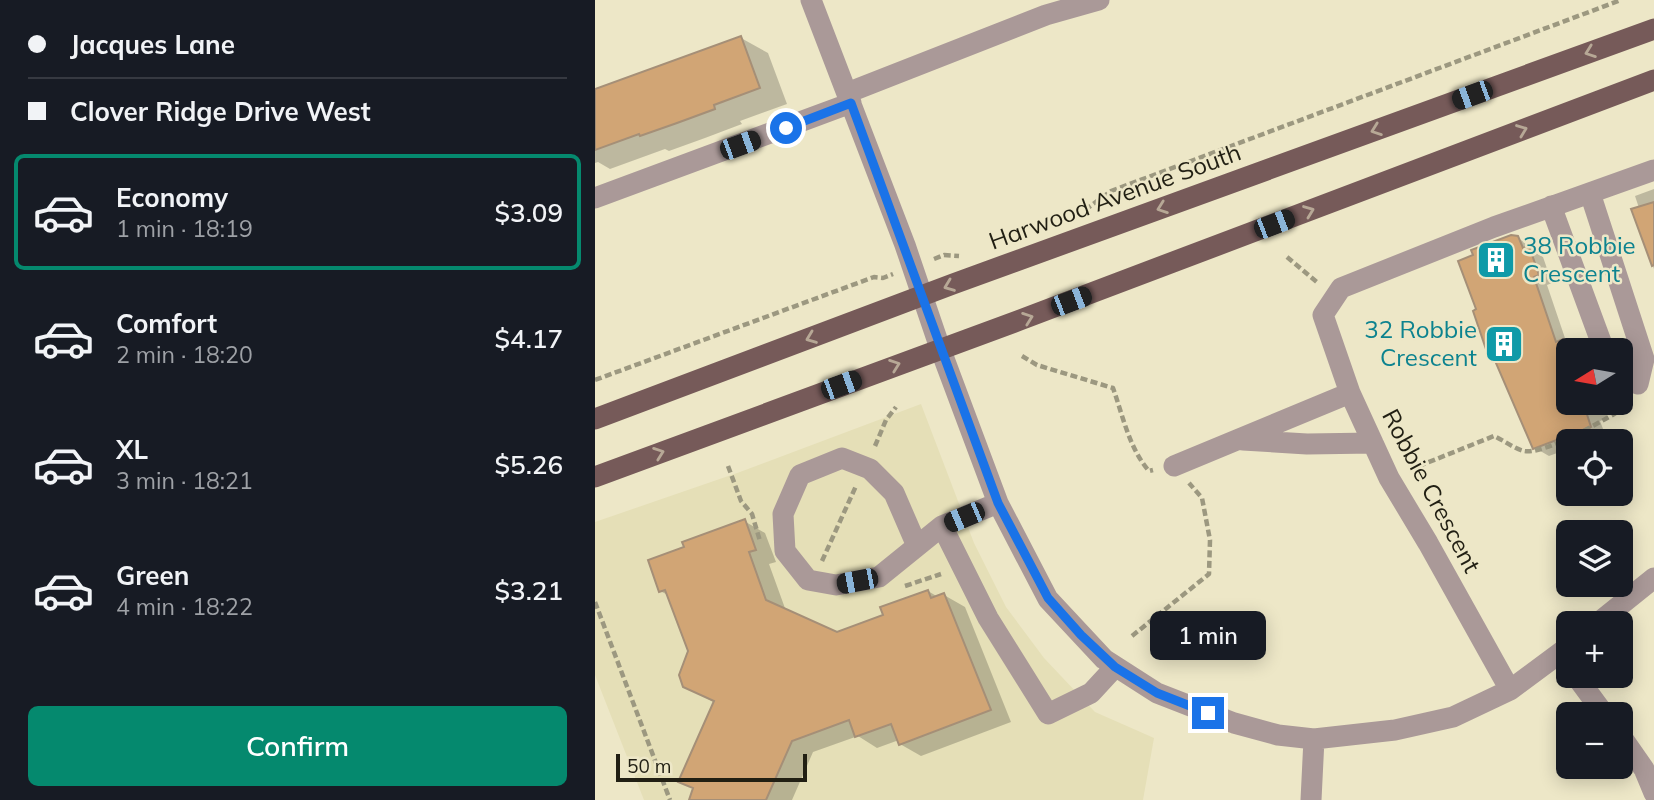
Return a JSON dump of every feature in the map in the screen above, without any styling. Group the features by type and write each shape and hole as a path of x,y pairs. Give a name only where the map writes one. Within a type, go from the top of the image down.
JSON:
{"main road":[{"name":"Harwood Avenue South","path":"595,419 921,296 1654,29"},
{"path":"595,477 1020,320 1654,80"}],"street":[{"path":"811,0 905,245 921,296 998,503 1048,598 1081,635 1115,667 1157,693 1234,723 1278,735 1314,739 1395,730 1453,716 1510,690 1556,661"},
{"path":"595,198 849,98 1046,15 1099,0"},
{"path":"1335,298 1341,288 1551,206 1654,170"},
{"path":"1590,193 1644,359 1633,375"},
{"path":"1551,206 1600,338"},
{"name":"Robbie Crescent","path":"1335,298 1323,315 1350,393 1389,478 1510,690"},
{"path":"1174,466 1350,393"},
{"path":"1241,440 1307,444 1373,443"},
{"path":"917,546 894,493 870,468 842,458 800,475 783,514 785,551 808,580 836,586 879,577 942,526 998,503"},
{"path":"942,526 988,618 1048,714 1091,693 1115,667"},
{"path":"1613,611 1654,578"},
{"path":"1311,800 1314,739"},
{"path":"1633,753 1644,769 1654,793"}],"path":[{"path":"1079,214 1111,191 1621,0"},
{"path":"944,255 958,257 970,252"},
{"path":"1287,257 1335,298"},
{"path":"595,380 874,277 883,278"},
{"path":"1022,356 1037,365 1113,388 1133,447 1144,465 1149,471 1174,466 1202,498 1209,540 1209,574 1132,636"},
{"path":"813,581 865,467 896,407"},
{"path":"1389,478 1494,436 1525,451 1545,447 1612,415"},
{"path":"595,602 670,800"}],"shaded area":[{"path":"921,404 974,543 1006,607 1044,658 1095,712 1154,738 1143,800 644,800 595,675 595,522 740,472"}],"building":[{"path":"741,36 760,88 714,105 715,109 595,150 595,89"},
{"path":"1654,202 1654,265 1652,266 1631,209"},
{"path":"1511,235 1518,236 1523,248 1529,246 1539,275 1534,277 1556,342 1556,415 1587,415 1591,427 1556,429 1556,440 1533,449 1493,356 1489,358 1473,311 1476,309 1458,261 1473,255 1471,250"},
{"path":"745,519 756,550 749,552 766,600 837,632 883,615 880,607 928,590 931,598 944,593 991,710 899,745 891,724 855,737 849,720 792,741 766,800 689,800 693,788 678,782 714,701 683,687 679,675 688,651 665,590 659,592 648,560 684,547 682,542"}],"place":[{"name":"38 Robbie Crescent","path":"1496,260"},
{"name":"32 Robbie Crescent","path":"1504,344"}],"route":[{"path":"786,128 851,103 998,503 1048,598 1104,659 1115,667 1157,693 1208,713"}]}
